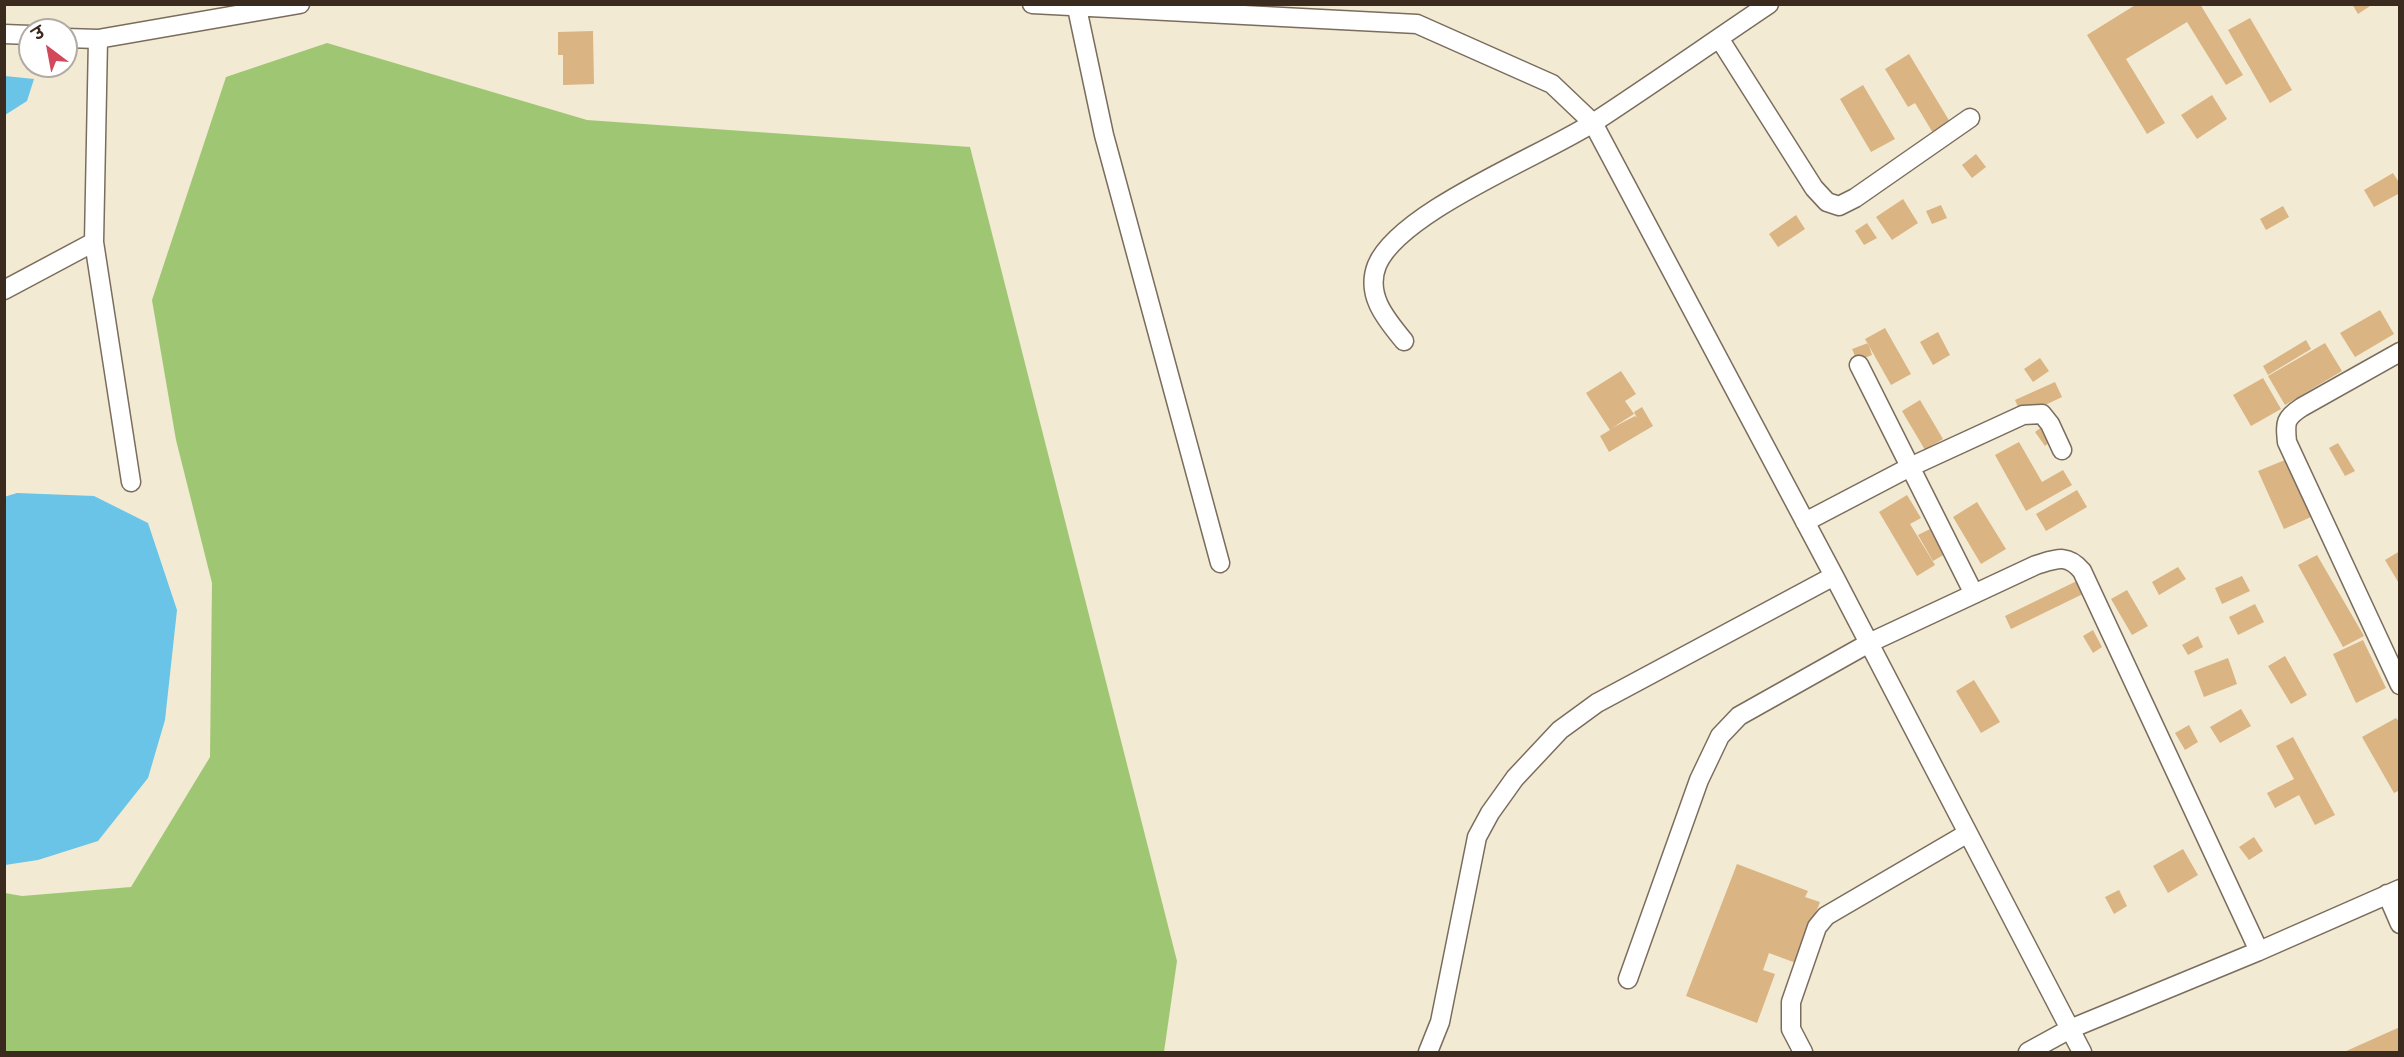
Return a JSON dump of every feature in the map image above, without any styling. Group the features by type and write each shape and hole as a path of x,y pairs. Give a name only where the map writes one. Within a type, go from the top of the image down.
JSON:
{"street":[{"path":"78,38 98,39 300,4"},
{"path":"1032,4 1077,8 1370,13 1417,24 1552,84 1593,123 1834,576 2082,1053"},
{"path":"1404,341 1383,315 1375,297 1373,279 1378,263 1388,248 1431,211 1593,123 1770,4"},
{"path":"1077,8 1104,135 1220,563"},
{"path":"1719,38 1814,188 1827,202 1839,206 1855,198 1970,118"},
{"path":"98,39 94,242 131,482"},
{"path":"4,290 94,242"},
{"path":"2400,352 2289,415 2285,427 2287,442 2400,685"},
{"path":"1859,365 1974,594"},
{"path":"1805,522 1910,467 2023,415 2042,414 2050,424 2062,450"},
{"path":"1628,979 1699,780 1720,736 1739,716 1869,643 2036,565 2059,558 2074,561 2082,571 2259,951"},
{"path":"1428,1053 1440,1022 1477,837 1490,813 1515,778 1560,730 1597,703 1834,576"},
{"path":"1803,1053 1791,1029 1791,1002 1816,927 1826,916 1968,833"},
{"path":"2028,1053 2070,1029 2259,951 2393,892 2400,924"}],"green space":[{"path":"327,43 587,120 970,147 1177,961 1164,1052 5,1052 5,893 22,896 131,887 210,757 212,583 176,440 152,300 226,77"}],"water":[{"path":"5,76 34,79 27,101 5,115"},
{"path":"17,493 94,496 148,523 177,610 165,720 148,778 98,841 38,860 5,865 4,497"}],"building":[{"path":"2137,4 2200,4 2243,75 2226,85 2187,22 2126,59 2165,123 2147,134 2087,35"},
{"path":"2352,4 2373,4 2358,14"},
{"path":"2250,18 2292,90 2270,103 2228,30"},
{"path":"593,31 594,84 563,85 563,55 558,55 558,32"},
{"path":"1909,54 1953,127 1936,138 1915,103 1908,107 1885,69"},
{"path":"1863,85 1895,139 1871,152 1840,99"},
{"path":"2212,95 2227,119 2197,139 2181,115"},
{"path":"1976,154 1986,167 1972,178 1962,165"},
{"path":"2393,173 2400,184 2400,193 2374,207 2364,190"},
{"path":"1903,199 1918,223 1892,240 1876,217"},
{"path":"1941,205 1947,218 1932,224 1926,211"},
{"path":"2283,206 2289,217 2266,230 2260,219"},
{"path":"1796,215 1805,229 1778,247 1769,234"},
{"path":"1867,223 1877,238 1864,245 1855,231"},
{"path":"2380,310 2394,334 2355,357 2340,333"},
{"path":"1885,328 1911,374 1891,385 1865,339"},
{"path":"1938,332 1950,355 1933,365 1920,342"},
{"path":"2306,340 2311,349 2268,375 2263,366"},
{"path":"1868,343 1872,355 1857,361 1852,349"},
{"path":"2325,343 2342,371 2285,405 2268,376"},
{"path":"2040,358 2049,371 2033,382 2024,369"},
{"path":"1621,371 1636,394 1625,401 1634,414 1612,428 1635,416 1637,418 1634,412 1642,407 1653,426 1609,452 1600,436 1610,430 1586,393"},
{"path":"2263,378 2281,409 2251,426 2233,395"},
{"path":"2055,382 2062,397 2022,416 2015,400"},
{"path":"1920,400 1943,439 1925,450 1902,411"},
{"path":"2043,426 2052,440 2045,446 2035,432"},
{"path":"2019,442 2042,482 2063,470 2072,485 2026,511 1995,455"},
{"path":"2338,443 2355,471 2345,476 2329,448"},
{"path":"2285,460 2311,517 2284,529 2258,471"},
{"path":"2077,490 2087,507 2046,531 2036,514"},
{"path":"1907,495 1921,518 1910,524 1935,565 1917,576 1879,512"},
{"path":"1977,502 2006,549 1981,564 1953,517"},
{"path":"1930,529 1945,554 1933,561 1918,535"},
{"path":"2400,551 2400,585 2385,560"},
{"path":"2317,555 2364,636 2343,647 2298,565"},
{"path":"2178,567 2186,579 2159,595 2152,582"},
{"path":"2242,576 2250,591 2222,604 2215,588"},
{"path":"2085,577 2091,590 2011,629 2005,616"},
{"path":"2127,590 2148,626 2132,635 2111,599"},
{"path":"2255,604 2264,622 2238,635 2229,617"},
{"path":"2093,630 2102,647 2093,653 2083,636"},
{"path":"2198,636 2203,647 2188,655 2182,645"},
{"path":"2363,640 2386,688 2356,703 2333,654"},
{"path":"2285,656 2307,695 2291,704 2268,666"},
{"path":"2228,658 2237,684 2204,697 2194,671"},
{"path":"1974,680 2000,722 1981,733 1956,691"},
{"path":"2241,709 2251,726 2220,743 2210,727"},
{"path":"2396,718 2400,723 2400,790 2394,793 2362,737"},
{"path":"2189,725 2198,742 2185,750 2175,733"},
{"path":"2293,737 2335,815 2315,825 2299,795 2275,808 2267,793 2294,779 2276,746"},
{"path":"2254,837 2263,851 2249,860 2239,847"},
{"path":"2183,849 2198,875 2168,893 2153,866"},
{"path":"1737,864 1808,891 1805,897 1820,902 1796,963 1769,953 1763,970 1775,974 1757,1023 1686,996"},
{"path":"2119,890 2127,906 2114,914 2105,897"},
{"path":"2400,1027 2400,1052 2344,1052"}]}
